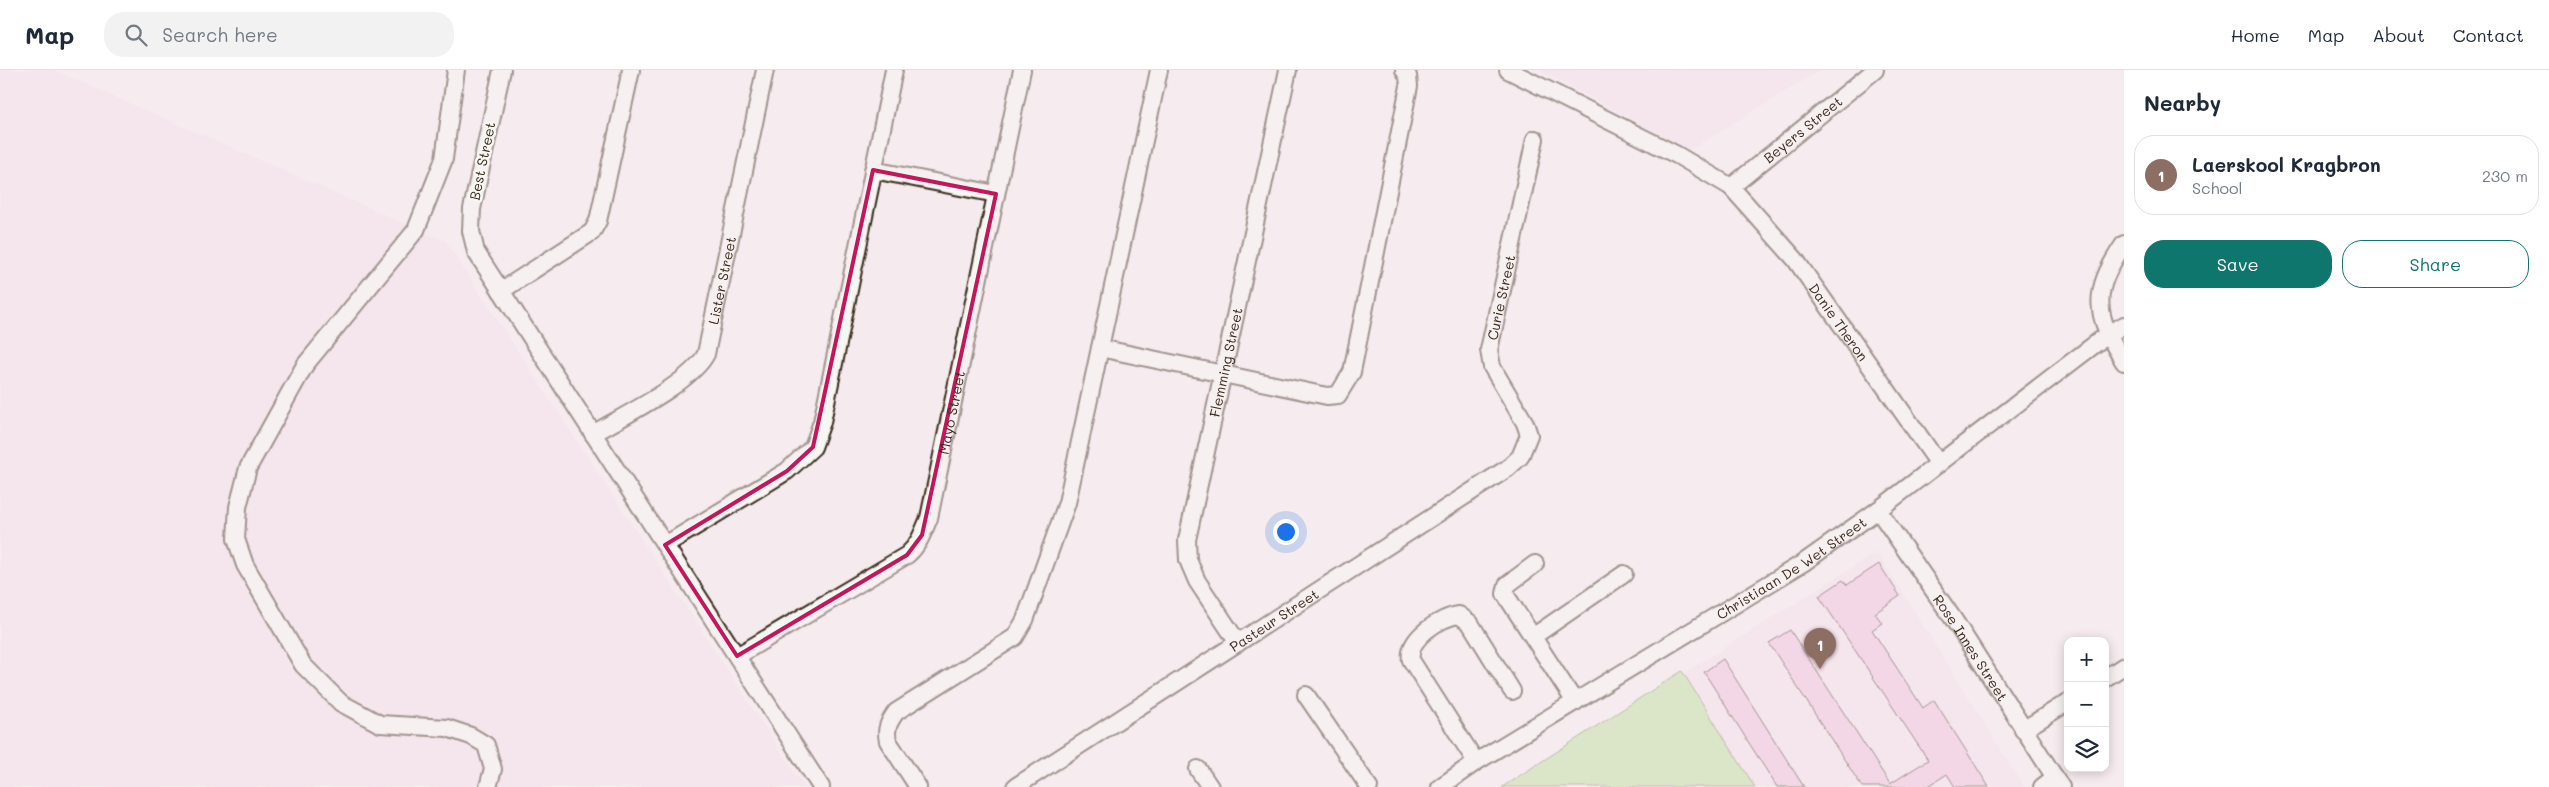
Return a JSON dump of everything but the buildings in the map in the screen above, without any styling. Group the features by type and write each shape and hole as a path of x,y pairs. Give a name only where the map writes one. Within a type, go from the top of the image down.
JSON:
{"street":[{"path":"456,70 444,159 416,230 305,364 248,468 238,507 236,539 244,566 303,665 341,703 380,724 447,728 471,736 486,745 493,770 488,787"},
{"name":"Best Street","path":"501,291 476,252 471,231 472,209 502,70"},
{"path":"631,70 598,221 592,232 501,291 821,787"},
{"name":"Lister Street","path":"593,434 682,379 701,364 706,354 765,70"},
{"path":"665,545 787,472 813,447 822,422 894,70"},
{"name":"Mayo Street","path":"737,656 906,555 915,548 922,535 929,518 1022,70"},
{"path":"918,787 888,742 887,727 896,712 1007,643 1020,630 1067,503 1159,70"},
{"name":"Flemming Street","path":"1238,643 1197,581 1188,553 1187,540 1288,70"},
{"path":"1100,348 1327,396 1338,395 1352,372 1409,86 1408,76 1404,70"},
{"name":"Danie Theron","path":"1508,70 1677,155 1731,187 1795,259 1939,464"},
{"name":"Beyers Street","path":"1731,187 1875,70"},
{"name":"Curie Street","path":"1526,446 1529,434 1525,423 1492,366 1489,350 1535,139"},
{"path":"873,170 996,194"},
{"path":"2124,244 2104,280 2098,302 2107,335 2124,362"},
{"name":"Christiaan De Wet Street","path":"1440,787 1476,762 1803,563 1878,510 2107,335 2124,325"},
{"name":"Pasteur Street","path":"1015,787 1508,468 1520,457 1526,446"},
{"name":"Rose Innes Street","path":"1878,510 1954,620 2024,730 2053,784"},
{"path":"1535,564 1507,585 1505,594 1575,702"},
{"path":"1534,636 1624,574"},
{"path":"1476,762 1411,660 1411,651 1418,638 1444,619 1459,615 1470,623 1512,691"},
{"path":"2109,675 2124,666"},
{"path":"1306,695 1369,787"},
{"path":"2024,730 2064,705"},
{"path":"1198,769 1210,787"}],"highlighted area":[{"path":"873,170 996,194 922,535 907,555 737,656 665,545 787,471 813,447"}],"shaded area":[{"path":"0,70 53,70 446,242 804,787 0,787"},
{"path":"1539,70 1820,70 1690,150"},
{"path":"1877,552 2024,787 1503,787"}],"green space":[{"path":"1682,671 1755,787 1502,787"}],"place":[{"name":"Laerskool Kragbron","path":"1820,669"}]}
